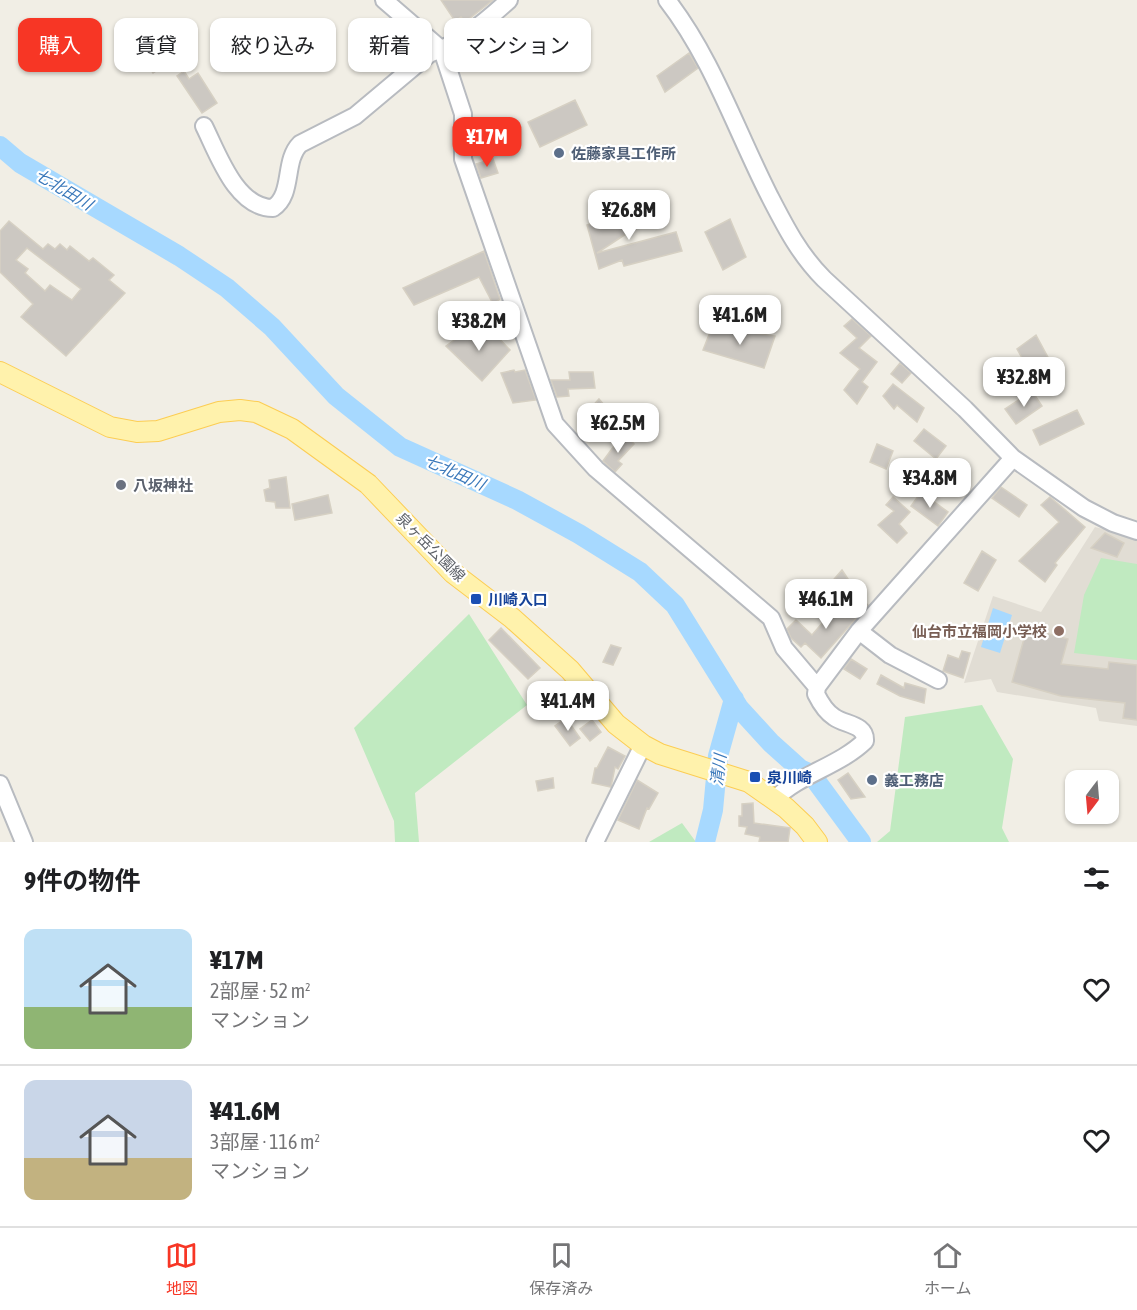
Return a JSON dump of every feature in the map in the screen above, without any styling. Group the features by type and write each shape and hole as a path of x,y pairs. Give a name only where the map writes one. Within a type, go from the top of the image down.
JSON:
{"main road":[{"name":"泉ヶ岳公園線","path":"0,372 110,427 137,432 158,431 219,412 240,410 256,412 292,429 368,483 453,573 512,618 561,663 616,724 643,745 660,754 738,778 780,794 817,842"}],"street":[{"path":"384,0 442,50 463,114 462,159 555,424 596,470 771,618 784,648 817,687"},
{"path":"204,126 237,186 255,204 273,208 283,196 294,151 300,144 355,116 429,54 442,50 464,36 509,0"},
{"path":"667,0 682,19 703,56 752,160 802,256 965,409 1013,458 1055,489 1098,516 1137,531"},
{"path":"780,794 866,741 861,728 833,716 816,694 817,687 859,631 1013,458"},
{"path":"859,631 890,655 938,680"},
{"path":"595,842 643,745"},
{"path":"0,784 24,842"}],"shaded area":[{"name":"仙台市立福岡小学校","path":"1095,527 1137,537 1137,726 1099,721 1096,708 997,692 991,679 964,683 993,596 1041,612"}],"green space":[{"path":"1101,558 1137,564 1137,660 1074,653 1084,595"},
{"path":"469,614 527,705 415,793 419,842 395,842 394,821 354,728"},
{"path":"982,705 1013,759 1002,828 1009,842 877,842 890,831 905,717"},
{"path":"682,823 696,842 649,842"}],"water":[{"path":"993,608 1012,615 1000,653 981,647"}],"building":[{"path":"441,0 493,0 470,18 453,18"},
{"path":"689,53 698,68 665,92 657,76"},
{"path":"185,72 189,79 198,73 217,103 202,113 177,76"},
{"path":"575,100 587,125 540,147 528,122"},
{"path":"493,159 498,173 481,178 476,164"},
{"path":"643,204 646,221 597,253 676,232 682,251 624,266 622,260 599,269 587,225 597,222 599,226 627,217 625,212"},
{"path":"730,219 746,257 723,270 705,232"},
{"path":"9,221 43,249 48,244 55,249 60,244 67,250 70,246 89,261 93,258 114,275 109,280 125,293 66,356 21,317 33,304 0,272 0,231","holes":["27,248 81,289 72,300 50,285 45,291 25,273 28,269 16,260"]},
{"path":"484,251 500,299 493,304 479,277 414,305 403,288"},
{"path":"852,319 871,336 859,348 877,362 862,382 868,387 857,404 844,390 860,369 840,353 857,338 844,326"},
{"path":"712,327 775,336 764,368 703,350"},
{"path":"471,328 482,341 493,332 510,350 482,381 446,346"},
{"path":"1036,335 1050,361 1031,374 1017,349"},
{"path":"900,363 911,373 902,383 891,374"},
{"path":"514,370 515,372 525,370 536,400 513,403 501,373"},
{"path":"569,372 593,372 595,388 568,389 569,396 557,397 551,380 570,380"},
{"path":"893,384 924,408 917,422 897,405 894,409 883,396"},
{"path":"1032,391 1042,406 1016,424 1005,409"},
{"path":"599,399 615,418 598,433 581,419"},
{"path":"1077,410 1084,424 1040,445 1033,430"},
{"path":"924,429 946,446 936,459 914,441"},
{"path":"628,437 634,444 618,461 622,464 615,472 603,461 617,442 620,445"},
{"path":"877,444 893,451 886,469 870,462"},
{"path":"908,460 924,472 913,489 893,471"},
{"path":"286,477 290,508 276,508 275,502 266,501 264,490 270,488 269,480"},
{"path":"1001,487 1027,505 1019,517 992,498"},
{"path":"921,492 948,512 938,526 911,506"},
{"path":"328,495 332,513 295,520 292,504"},
{"path":"893,497 910,512 899,524 907,533 897,543 878,525 894,511 886,505"},
{"path":"1050,497 1085,527 1055,563 1057,565 1045,582 1019,561 1059,522 1041,505"},
{"path":"1105,533 1124,543 1117,557 1091,548"},
{"path":"982,551 996,560 978,591 964,583"},
{"path":"842,570 850,582 834,604 822,593"},
{"path":"861,599 868,605 821,658 805,643 801,647 791,638 787,629 796,620 812,635 835,608 845,618"},
{"path":"501,628 540,668 528,679 489,640"},
{"path":"1027,628 1068,639 1061,664 1108,669 1109,662 1137,665 1137,720 1123,718 1125,703 1061,696 1012,682"},
{"path":"611,645 621,648 613,665 603,662"},
{"path":"962,651 970,653 963,678 943,671 948,655 959,659"},
{"path":"851,659 867,669 860,679 844,669"},
{"path":"881,675 904,688 905,683 926,689 924,703 900,696 877,684"},
{"path":"559,686 575,700 557,713 546,698"},
{"path":"566,718 580,738 570,746 555,726"},
{"path":"592,720 601,732 590,741 580,729"},
{"path":"608,747 625,756 618,769 615,767 611,787 592,783 595,768"},
{"path":"848,773 865,797 851,799 838,780"},
{"path":"553,778 554,788 538,791 536,781"},
{"path":"637,780 658,793 649,809 647,808 639,829 618,820"},
{"path":"753,803 754,823 790,828 788,842 759,842 760,837 745,834 747,827 739,826 742,804"}],"waterway":[{"name":"七北田川","path":"0,146 20,163 179,256 227,288 272,327 336,396 400,447 517,500 579,534 640,572 675,605 739,708 771,743 800,769 811,774 861,842"},
{"name":"清川","path":"705,842 713,810 718,756 734,699"}],"place":[{"name":"佐藤家具工作所","path":"559,153"},
{"name":"八坂神社","path":"121,485"},
{"name":"川崎入口","path":"476,599"},
{"name":"仙台市立福岡小学校","path":"1059,631"},
{"name":"泉川崎","path":"755,777"},
{"name":"義工務店","path":"872,780"}]}
